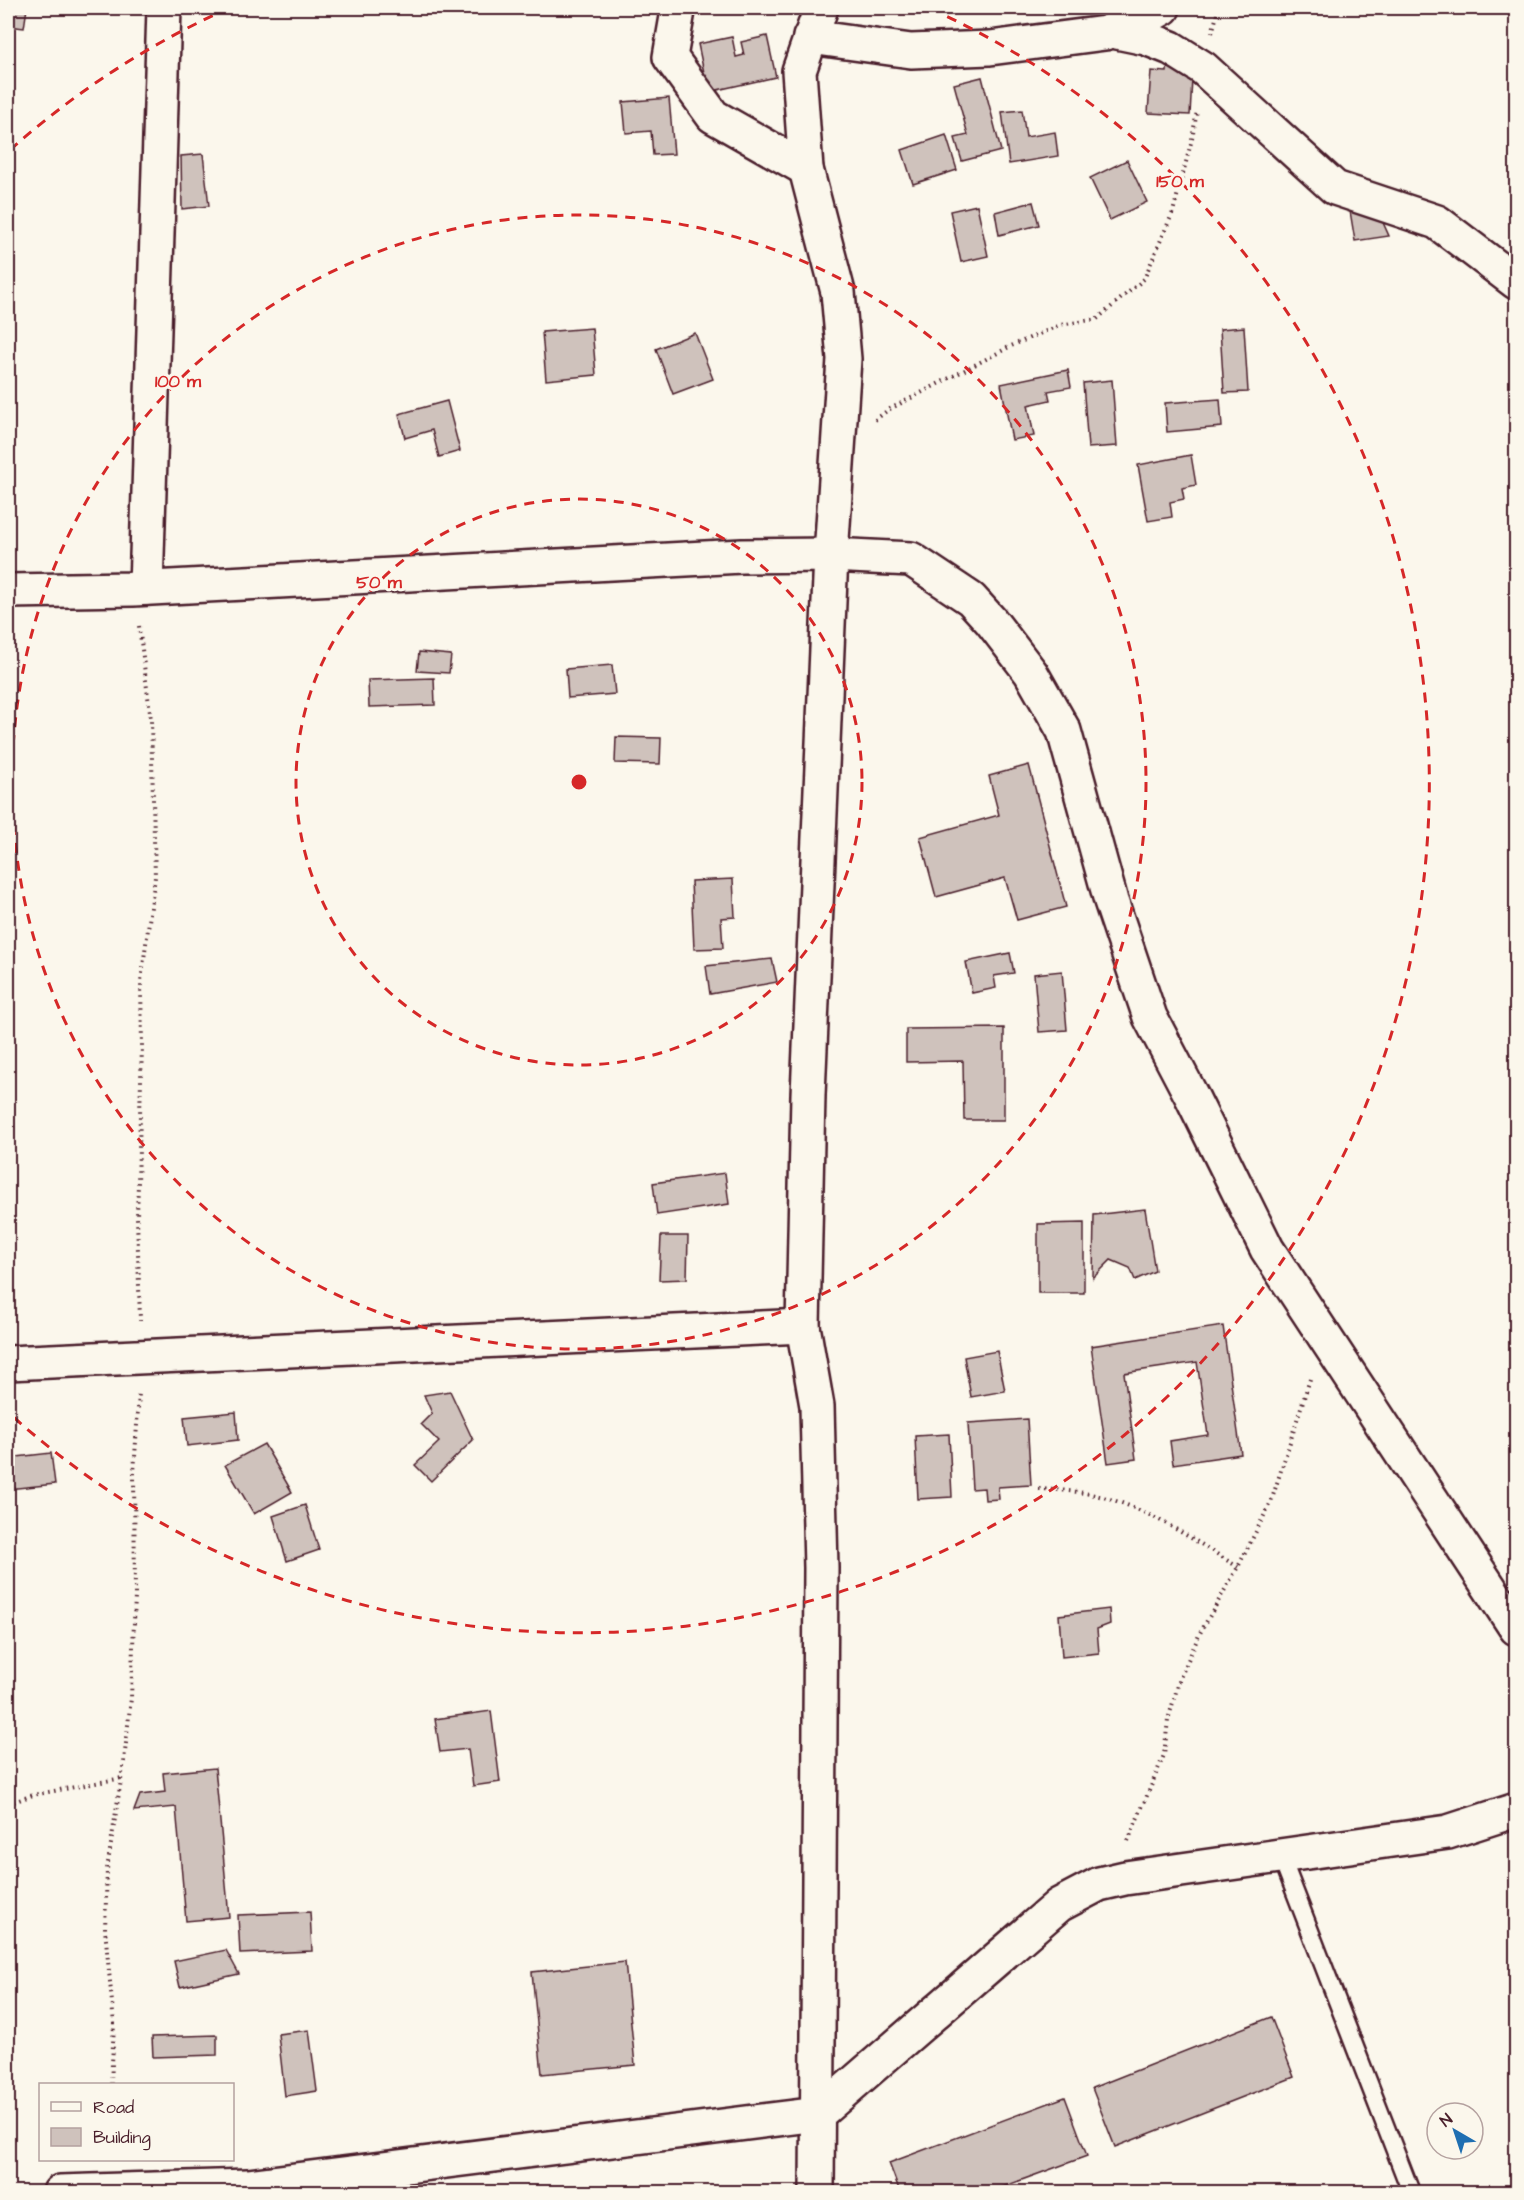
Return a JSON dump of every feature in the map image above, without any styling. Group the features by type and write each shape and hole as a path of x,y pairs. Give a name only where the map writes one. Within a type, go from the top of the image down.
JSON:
{"street":[{"path":"140,589 164,8"},
{"path":"677,8 670,57 713,116 806,169"},
{"path":"817,2193 821,1568 817,1406 803,1326 808,1095 831,555 844,359 838,292 806,169 799,71 815,22 911,51 990,48 1105,33 1147,17 1163,8"},
{"path":"1112,31 1146,38 1170,48 1203,68 1335,188 1437,222 1516,282"},
{"path":"8,591 140,589 742,556 831,555 910,559 970,599 992,621 1031,674 1064,731 1111,901 1150,1017 1267,1249 1516,1628"},
{"path":"8,1363 803,1326"},
{"path":"60,2193 248,2186 818,2114 1059,1905 1099,1884 1125,1878 1448,1832 1516,1810"}],"lane":[{"path":"1281,1856 1411,2193"}],"path":[{"path":"838,453 888,410 1011,346 1060,325 1097,319 1144,279 1173,212 1192,139 1203,68"},
{"path":"111,2083 114,2024 105,1929 107,1869 122,1778 131,1698 135,1596 134,1473 142,1357 137,1216 142,1046 141,981 155,877 151,720 140,589"},
{"path":"1099,1884 1127,1842 1164,1755 1168,1720 1180,1678 1200,1633 1239,1567 1271,1502 1324,1335"},
{"path":"1039,1489 1069,1490 1101,1497 1146,1514 1239,1567"},
{"path":"8,1804 33,1795 122,1778"}],"building":[{"path":"8,8 27,8 24,28 8,26"},
{"path":"767,36 776,77 708,92 698,44 732,37 736,57 744,55 741,42"},
{"path":"1168,59 1193,60 1190,115 1148,113 1151,71 1167,72"},
{"path":"982,77 1001,151 962,161 955,138 968,135 954,84"},
{"path":"669,98 674,154 653,155 651,131 626,133 623,102"},
{"path":"1022,110 1026,137 1055,132 1058,156 1009,164 1002,112"},
{"path":"946,135 957,170 913,184 902,150"},
{"path":"203,154 209,206 182,209 181,156"},
{"path":"1127,160 1147,202 1110,220 1090,178"},
{"path":"1033,202 1039,225 999,235 995,212"},
{"path":"977,205 988,256 961,262 950,211"},
{"path":"1376,207 1389,236 1355,241 1350,211"},
{"path":"1244,327 1248,392 1224,393 1220,329"},
{"path":"592,328 596,375 546,380 542,332"},
{"path":"695,333 713,379 673,394 656,349"},
{"path":"1068,370 1071,387 1048,391 1050,400 1028,405 1034,436 1012,440 1001,384"},
{"path":"1112,380 1117,446 1088,448 1083,383"},
{"path":"1220,399 1222,427 1167,432 1165,403"},
{"path":"447,401 460,451 439,457 432,430 405,438 399,414"},
{"path":"1191,455 1196,485 1182,488 1184,499 1170,502 1172,517 1148,521 1138,465"},
{"path":"419,652 451,655 449,673 417,671"},
{"path":"612,665 615,694 568,698 566,669"},
{"path":"434,678 435,705 369,707 368,680"},
{"path":"616,737 661,738 660,764 615,763"},
{"path":"1029,765 1066,907 1017,920 1005,878 936,897 920,837 999,815 989,776"},
{"path":"733,879 735,917 721,918 723,948 694,949 691,881"},
{"path":"1010,953 1014,973 994,976 996,988 972,993 966,962"},
{"path":"772,959 777,982 710,994 706,966"},
{"path":"1062,971 1067,1030 1039,1032 1034,974"},
{"path":"1004,1028 1004,1120 964,1120 963,1061 906,1062 906,1029"},
{"path":"725,1173 729,1204 657,1215 653,1183"},
{"path":"1145,1209 1155,1271 1135,1280 1130,1268 1111,1260 1093,1278 1094,1215"},
{"path":"1084,1223 1084,1293 1038,1293 1038,1224"},
{"path":"661,1236 688,1236 687,1279 659,1280"},
{"path":"1223,1326 1241,1454 1173,1464 1170,1441 1208,1435 1197,1362 1124,1373 1136,1459 1108,1463 1091,1346"},
{"path":"997,1351 1005,1391 971,1397 964,1357"},
{"path":"450,1391 473,1440 431,1481 415,1465 439,1442 421,1424 432,1413 424,1395"},
{"path":"236,1412 238,1440 187,1446 184,1417"},
{"path":"1027,1419 1031,1485 998,1487 999,1499 985,1500 984,1488 972,1489 968,1423"},
{"path":"949,1434 952,1497 918,1499 915,1436"},
{"path":"264,1444 292,1492 254,1514 225,1465"},
{"path":"51,1453 55,1484 8,1489 8,1458"},
{"path":"305,1505 319,1550 287,1561 273,1516"},
{"path":"1109,1609 1110,1624 1097,1629 1099,1653 1062,1657 1059,1615"},
{"path":"491,1711 500,1782 473,1786 468,1749 440,1752 435,1719"},
{"path":"215,1768 229,1917 186,1921 176,1807 134,1811 140,1795 165,1792 163,1773"},
{"path":"310,1912 312,1951 240,1954 238,1915"},
{"path":"226,1950 239,1974 180,1987 174,1961"},
{"path":"625,1962 635,2065 542,2074 532,1972"},
{"path":"1271,2017 1294,2077 1115,2147 1092,2088"},
{"path":"309,2030 317,2091 285,2096 278,2034"},
{"path":"217,2035 217,2055 153,2057 152,2037"},
{"path":"1065,2097 1087,2156 989,2192 900,2192 889,2163"}]}
